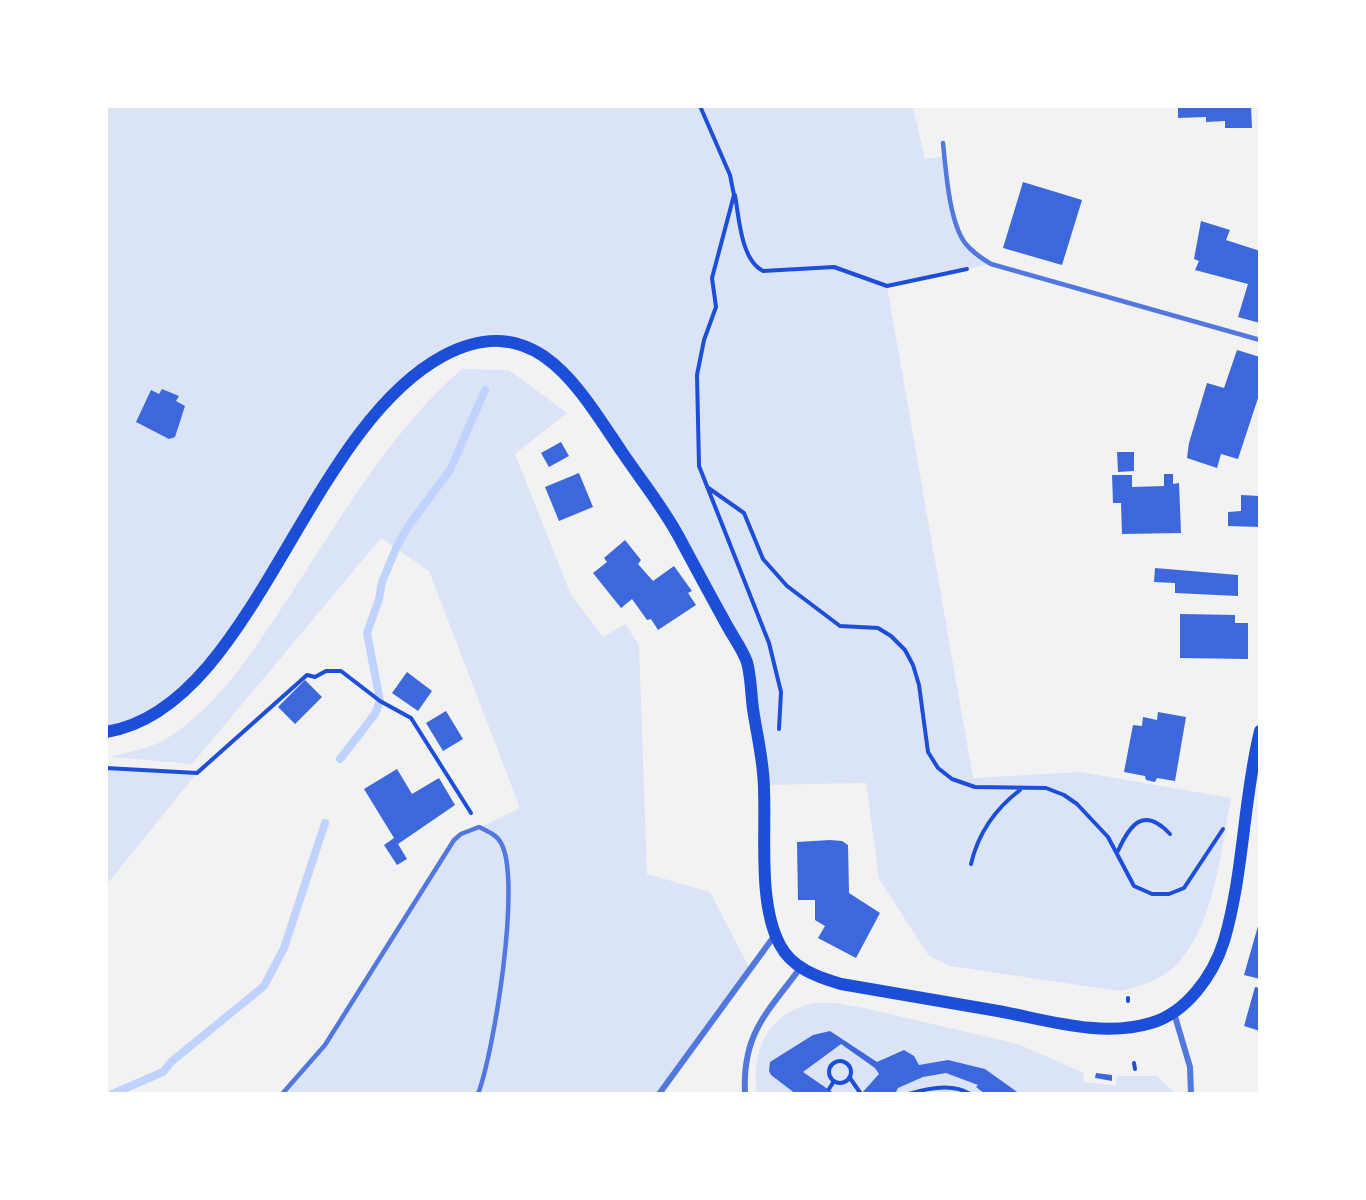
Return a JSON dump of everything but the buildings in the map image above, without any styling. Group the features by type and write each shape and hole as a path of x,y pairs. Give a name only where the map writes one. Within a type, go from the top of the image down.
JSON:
{"main road":[{"path":"106,732 131,726 152,715 169,704 207,669 240,622 345,452 377,410 406,381 428,365 465,346 508,342 532,348 556,363 589,403 674,527 746,661 764,785 769,911 781,948 801,967 841,984 1070,1025 1112,1029 1131,1028 1153,1023 1174,1013 1207,977 1223,942 1236,889 1260,731"}],"street":[{"path":"659,1094 776,935"},
{"path":"745,1094 746,1057 753,1033 801,967"},
{"path":"1174,1013 1190,1066 1191,1094"}],"lane":[{"path":"943,143 958,230 966,244 991,264 1260,340"},
{"path":"282,1094 326,1045 454,840 461,834 479,827 501,842 507,860 507,886 506,938 500,1003 485,1075 478,1094"}],"path":[{"path":"700,106 730,175 747,251 756,267 763,271 834,267 887,286 991,264"},
{"path":"734,195 712,278 716,307 704,340 697,375 699,466 769,643 781,692 778,734"},
{"path":"706,488 744,513 763,559 788,586 840,626 878,628 891,636 905,650 913,665 919,685 928,752 938,768 964,784 1021,789 1046,788 1072,800 1099,827 1118,852 1134,886 1152,894 1169,894 1184,888 1216,836 1223,829 1229,829"},
{"path":"106,768 197,772 307,675 315,677 326,671 341,671 380,701 411,718 479,827"},
{"path":"971,864 977,843 992,818 1008,799 1021,789"},
{"path":"1118,852 1130,828 1142,821 1157,822 1170,834"},
{"path":"834,1081 829,1070 833,1064 840,1061 851,1068 850,1078 861,1094"},
{"path":"1134,1063 1135,1069"},
{"path":"834,1081 844,1083 850,1078"},
{"path":"829,1089 834,1081"},
{"path":"909,1094 930,1088 963,1089 970,1094"}],"shaded area":[{"path":"107,107 913,107 925,159 945,156 954,215 966,244 991,264 887,286 973,778 1080,772 1231,798 1214,888 1207,911 1188,951 1174,967 1162,976 1119,991 950,966 929,956 879,879 866,783 764,785 746,661 674,527 556,363 508,342 465,346 377,410 240,622 169,704 107,732"},
{"path":"462,369 509,370 567,413 515,454 571,595 603,637 625,624 639,645 647,874 710,892 751,971 659,1093 281,1093 325,1045 454,840 520,808 429,571 381,538 192,764 110,757 146,748 166,739 203,710 219,694 261,639 367,478 411,420"},
{"path":"107,768 197,773 107,884"},
{"path":"814,1003 836,1003 864,1008 1018,1044 1084,1073 1083,1082 1116,1085 1117,1076 1157,1076 1175,1093 757,1094 757,1062 766,1035 785,1015"}],"waterway":[{"path":"340,759 375,714 380,701 367,633 379,599 382,582 397,546 409,525 450,470 485,390"},
{"path":"112,1094 163,1072 171,1062 264,986 284,948 325,823"}]}
